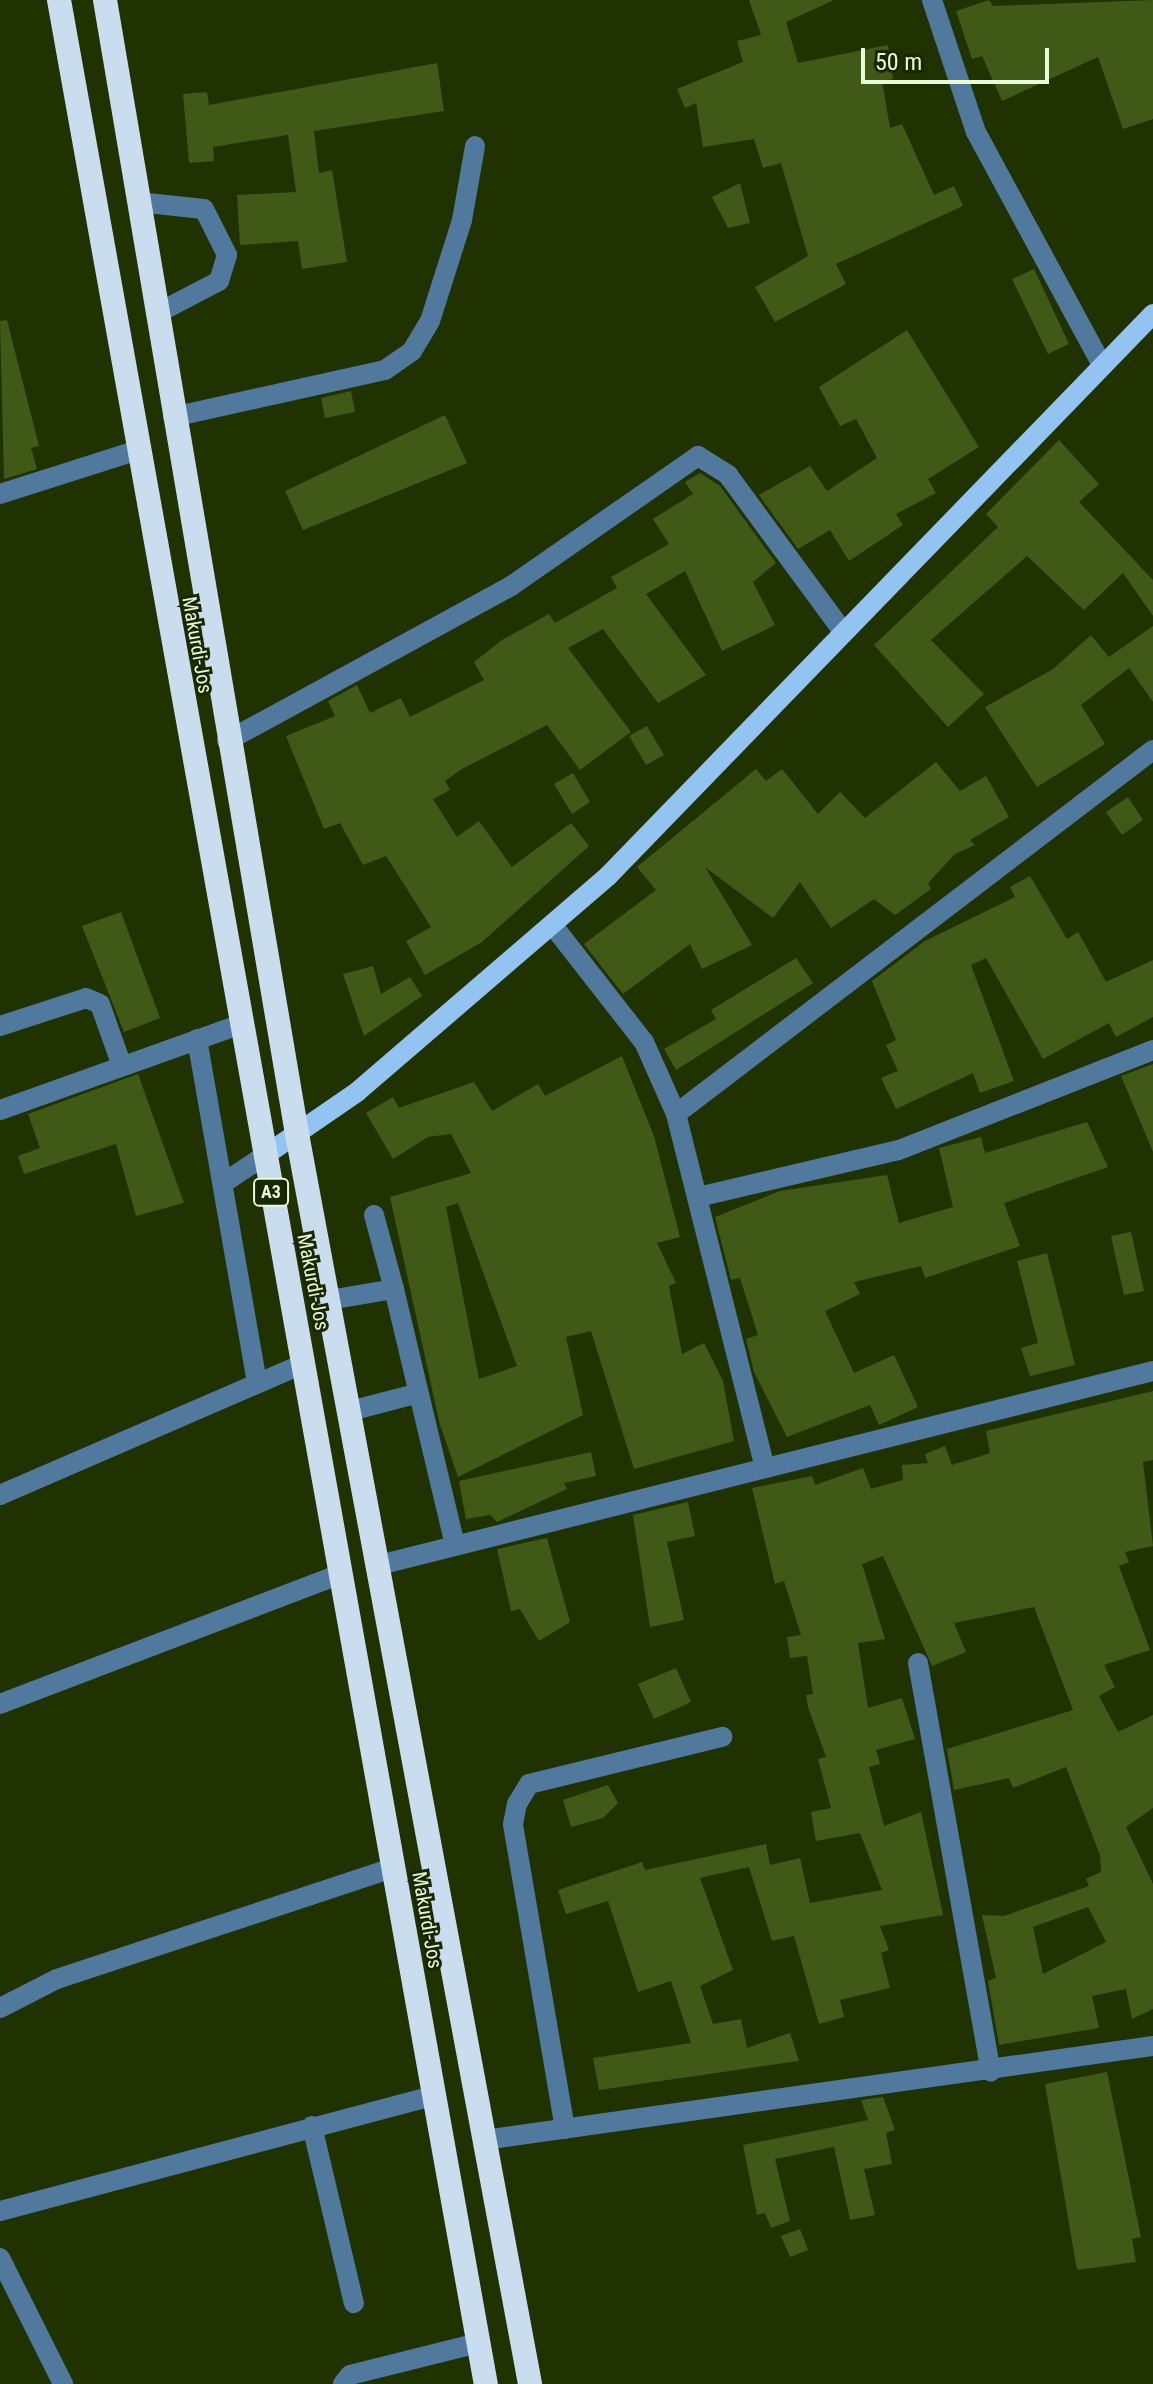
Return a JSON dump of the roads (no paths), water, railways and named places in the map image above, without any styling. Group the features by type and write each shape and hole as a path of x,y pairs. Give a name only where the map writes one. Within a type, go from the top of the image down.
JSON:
{"highway":[{"name":"Makurdi-Jos","path":"59,0 486,2384"},
{"name":"Makurdi-Jos","path":"105,0 227,741 297,1134 530,2384"}],"main road":[{"path":"264,1156 297,1134 554,927 841,629 1153,314"}],"street":[{"path":"932,0 976,132 1102,365"},
{"path":"173,417 385,370 412,351 430,321 462,220 475,146"},
{"path":"138,202 204,209 227,255 219,281 156,314"},
{"path":"0,494 138,450"},
{"path":"227,741 511,586 698,456 728,475 841,629"},
{"path":"676,1114 1153,750"},
{"path":"554,927 644,1042 676,1114 765,1468"},
{"path":"0,1026 86,998 100,1004 122,1066"},
{"path":"0,1110 241,1024"},
{"path":"197,1039 225,1182 257,1382"},
{"path":"698,1197 899,1150 1153,1050"},
{"path":"225,1182 264,1156"},
{"path":"374,1215 455,1545"},
{"path":"329,1300 394,1289"},
{"path":"0,1495 305,1363"},
{"path":"379,1565 1153,1371"},
{"path":"350,1411 419,1393"},
{"path":"0,1704 340,1574"},
{"path":"918,1663 991,2072"},
{"path":"565,2129 513,1824 517,1804 529,1784 722,1737"},
{"path":"0,2008 57,1979 393,1868"},
{"path":"484,2140 991,2072 1153,2046"},
{"path":"0,2211 432,2096"},
{"path":"312,2126 354,2303"},
{"path":"0,2258 63,2384"},
{"path":"343,2384 350,2375 478,2343"}]}
